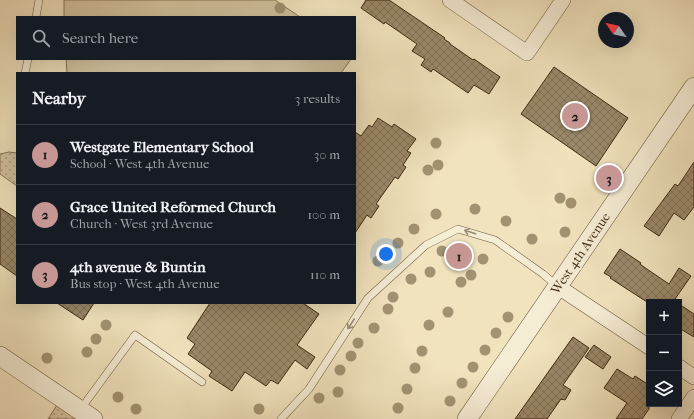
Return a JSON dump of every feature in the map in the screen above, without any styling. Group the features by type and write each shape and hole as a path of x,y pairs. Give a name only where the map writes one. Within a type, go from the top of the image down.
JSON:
{"street":[{"path":"450,0 527,53 563,0"},
{"name":"West 4th Avenue","path":"467,419 694,87"},
{"path":"557,286 646,345"},
{"path":"0,356 86,414"},
{"path":"682,369 694,377"},
{"path":"679,419 694,397"}],"lane":[{"path":"36,16 39,0"},
{"path":"25,72 28,60"},
{"path":"281,419 309,389 368,298 426,245 458,229 495,240 543,274 557,286"},
{"path":"86,414 135,335 202,382"}],"shaded area":[{"path":"64,0 275,0 299,16 64,16"},
{"path":"66,60 350,60 342,72 67,72"},
{"path":"9,152 16,153 16,185 0,174 0,154"},
{"path":"57,405 77,419 48,419"}],"building":[{"path":"366,0 389,0 445,38 444,39 450,44 473,60 474,59 500,77 489,94 474,85 468,93 433,69 431,72 421,65 425,59 412,51 417,44 385,22 384,24 361,8"},
{"path":"554,67 628,118 596,166 521,114"},
{"path":"378,118 392,127 394,124 416,139 407,151 411,153 403,165 406,167 398,179 395,177 376,204 379,206 371,218 367,215 356,232 356,133 361,136 369,125 372,127"},
{"path":"694,162 694,207 684,220 674,213 659,236 644,226 675,184 678,186"},
{"path":"0,208 16,218 16,275 0,264"},
{"path":"620,249 669,284 679,268 691,276 675,299 646,299 646,301 604,273"},
{"path":"59,304 93,304 83,320"},
{"path":"209,304 304,304 319,314 297,345 315,357 307,369 295,360 278,384 271,380 266,386 245,372 232,391 209,376 212,371 188,354 195,344 187,338"},
{"path":"682,306 694,314 694,337 682,330"},
{"path":"573,337 589,348 563,385 571,390 565,400 561,399 547,419 515,419"},
{"path":"594,345 611,357 603,369 585,357"},
{"path":"617,369 633,379 635,376 646,383 646,407 649,407 649,409 642,419 616,419 627,403 604,388"}],"place":[{"name":"Grace United Reformed Church","path":"575,116"},
{"name":"4th avenue & Buntin","path":"609,178"},
{"name":"Westgate Elementary School","path":"459,256"}]}
